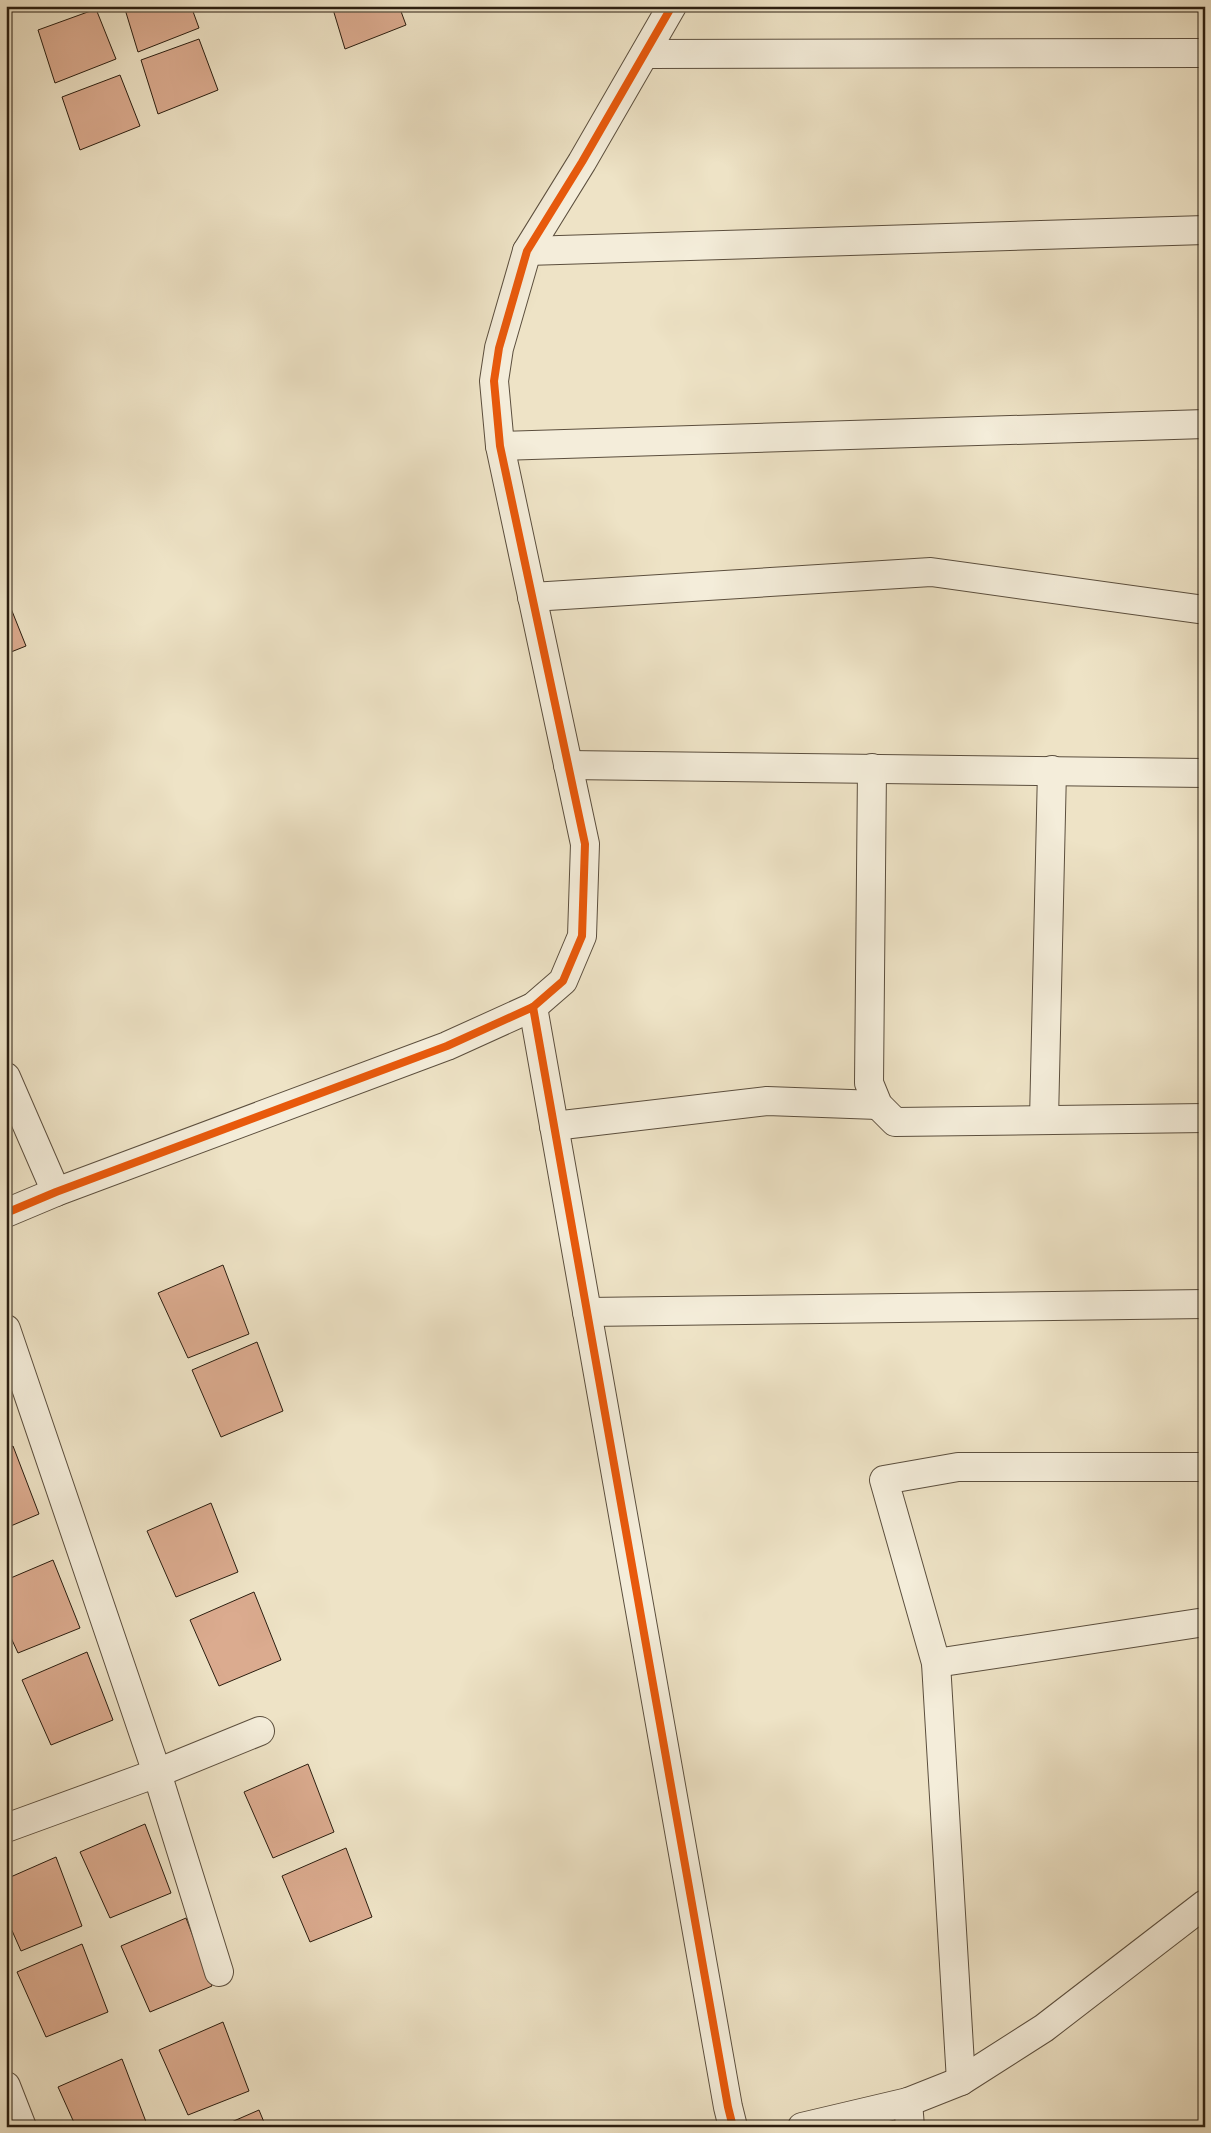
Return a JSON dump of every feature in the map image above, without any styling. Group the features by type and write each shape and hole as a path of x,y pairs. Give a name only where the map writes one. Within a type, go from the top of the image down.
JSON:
{"street":[{"path":"6,1213 56,1192 447,1046 533,1007 563,982 582,936 585,844 500,446 494,380 499,348 527,250 582,162 672,6"},
{"path":"645,54 1205,53"},
{"path":"527,250 1205,230"},
{"path":"500,446 1205,424"},
{"path":"532,596 931,572 1205,610"},
{"path":"568,765 1205,773"},
{"path":"872,768 869,1083 878,1106 895,1122 1205,1118"},
{"path":"1044,1120 1052,770"},
{"path":"533,1007 733,2127"},
{"path":"6,1077 56,1192"},
{"path":"554,1126 767,1101 878,1106"},
{"path":"586,1312 1205,1304"},
{"path":"6,1329 157,1773 219,1972"},
{"path":"961,2081 936,1663 884,1480 958,1467 1205,1466"},
{"path":"936,1663 1205,1622"},
{"path":"6,1828 157,1773 260,1732"},
{"path":"802,2127 909,2114 1044,2028 1205,1904"},
{"path":"6,2086 22,2127"}],"building":[{"path":"124,6 191,6 199,28 138,52"},
{"path":"332,6 399,6 406,25 345,49"},
{"path":"96,9 116,59 55,83 38,30"},
{"path":"199,39 218,90 158,114 141,60"},
{"path":"120,75 140,126 80,150 62,97"},
{"path":"6,596 26,646 6,654"},
{"path":"223,1265 249,1334 188,1358 158,1293"},
{"path":"257,1342 283,1411 221,1437 192,1370"},
{"path":"13,1446 39,1514 6,1528 6,1449"},
{"path":"211,1503 238,1572 176,1597 147,1531"},
{"path":"53,1560 80,1628 18,1653 6,1627 6,1580"},
{"path":"254,1592 281,1660 219,1686 190,1620"},
{"path":"87,1652 113,1720 51,1745 22,1680"},
{"path":"308,1764 334,1832 273,1858 244,1792"},
{"path":"145,1824 171,1893 110,1918 80,1852"},
{"path":"346,1848 372,1917 310,1942 282,1876"},
{"path":"56,1857 82,1926 21,1951 6,1917 6,1879"},
{"path":"186,1918 212,1986 150,2012 121,1946"},
{"path":"82,1944 108,2012 46,2037 17,1972"},
{"path":"223,2022 249,2091 188,2115 159,2050"},
{"path":"122,2059 148,2127 76,2127 58,2087"},
{"path":"259,2110 266,2127 220,2127"}],"cycle path":[{"path":"6,1213 56,1192 447,1046 533,1007 563,981 582,936 585,844 500,446 494,381 499,348 527,251 582,162 672,6"},
{"path":"533,1007 733,2127"}]}
